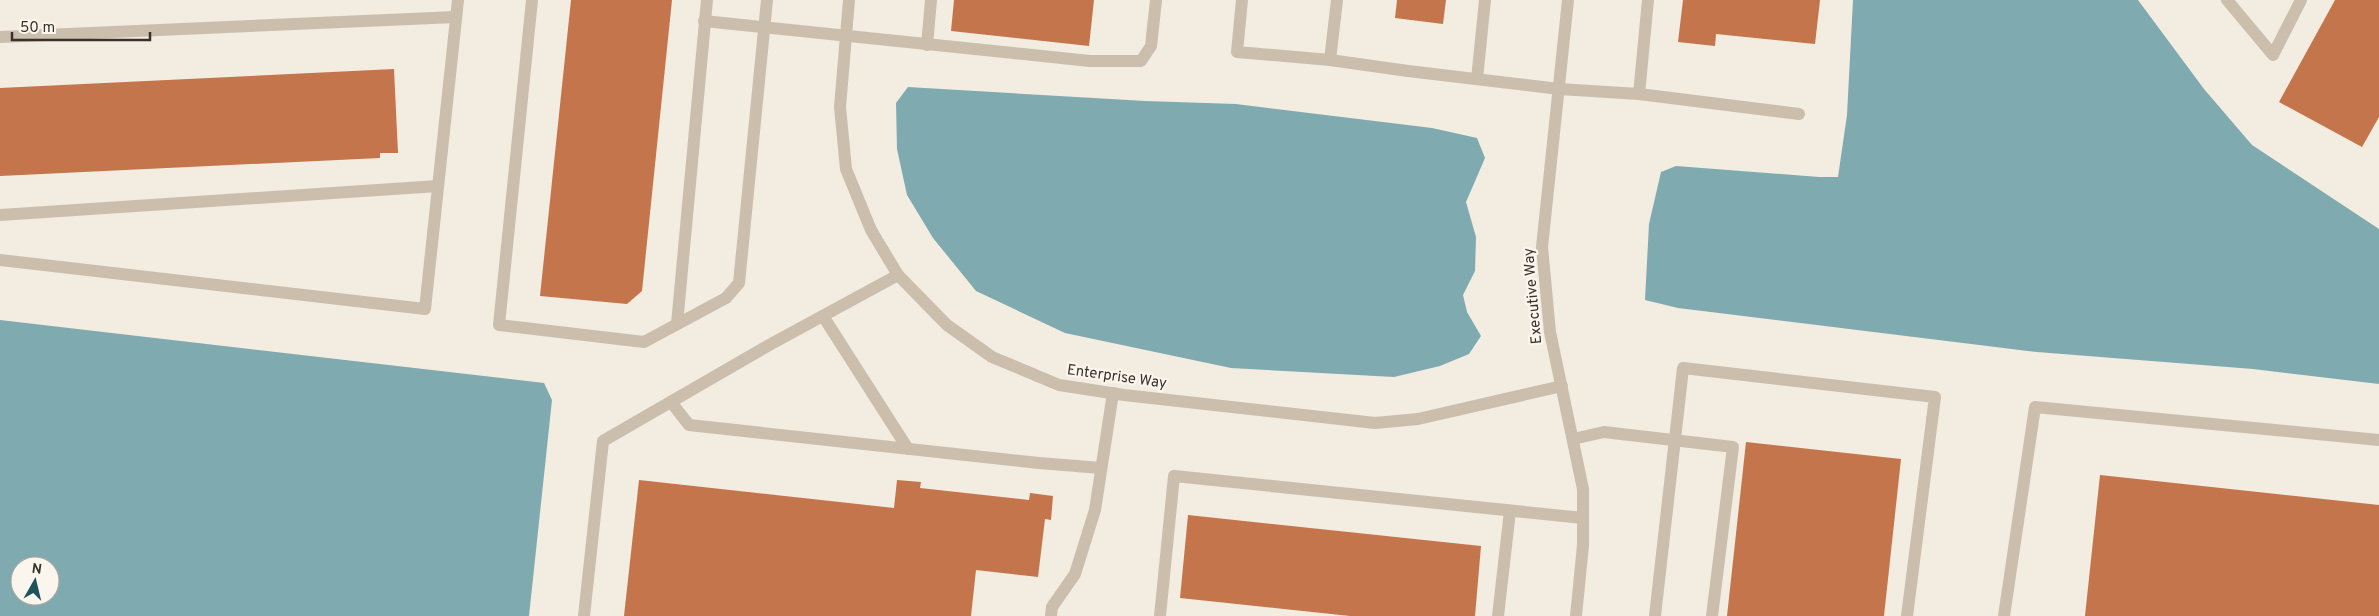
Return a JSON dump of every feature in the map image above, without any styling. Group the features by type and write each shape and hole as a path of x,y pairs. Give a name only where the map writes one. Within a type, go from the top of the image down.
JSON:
{"street":[{"path":"0,260 425,309 458,0"},
{"path":"532,0 499,326 644,342 726,298 739,283 767,0"},
{"path":"677,324 707,0"},
{"name":"Enterprise Way","path":"849,0 840,107 846,170 871,230 898,275 947,325 992,357 1059,385 1375,423 1418,419 1562,386"},
{"path":"927,45 932,0"},
{"path":"704,21 1090,61 1141,61 1152,46 1156,0"},
{"path":"1242,0 1237,52 1330,60 1559,89 1639,94 1799,114"},
{"path":"1330,60 1337,0"},
{"path":"1477,79 1485,0"},
{"name":"Executive Way","path":"1568,0 1542,247 1550,332 1583,489 1583,545 1576,616"},
{"path":"1639,94 1648,0"},
{"path":"2227,0 2272,55 2302,0"},
{"path":"0,37 456,18"},
{"path":"0,215 438,186"},
{"path":"584,616 603,441 822,316 898,275"},
{"path":"822,316 908,449"},
{"path":"1655,616 1683,368 1935,397 1907,616"},
{"path":"1051,616 1052,607 1075,574 1095,510 1113,393"},
{"path":"671,402 689,425 1039,464 1101,468"},
{"path":"2004,616 2034,407 2379,440"},
{"path":"1573,439 1604,432 1733,447 1712,616"},
{"path":"1160,616 1174,476 1584,518"},
{"path":"1498,616 1510,511"}],"water":[{"path":"1853,0 2138,0 2204,89 2252,145 2379,229 2379,384 2253,369 2037,352 1678,308 1645,300 1649,224 1661,172 1676,166 1838,177 1847,115"},
{"path":"908,87 1145,101 1236,104 1432,128 1477,138 1485,158 1466,202 1476,237 1475,271 1463,295 1467,312 1481,336 1469,354 1440,366 1394,377 1231,368 1065,333 976,291 933,238 907,195 897,149 896,103"},
{"path":"0,320 544,383 552,400 529,616 0,616"}],"building":[{"path":"571,0 672,0 642,291 627,304 540,296"},
{"path":"954,0 1094,0 1089,46 951,31"},
{"path":"1397,0 1446,0 1443,24 1395,18"},
{"path":"1683,0 1820,0 1815,44 1716,34 1715,46 1678,42"},
{"path":"2335,0 2379,0 2379,117 2362,147 2279,102"},
{"path":"394,69 398,153 380,153 380,158 0,176 0,88"},
{"path":"1746,442 1901,459 1884,616 1727,616"},
{"path":"2100,475 2379,505 2379,616 2085,616"},
{"path":"639,480 894,508 897,480 921,482 920,488 1029,500 1030,493 1053,496 1051,520 1045,519 1038,577 976,570 971,616 624,616"},
{"path":"1188,515 1481,546 1475,616 1350,616 1180,598"}]}
